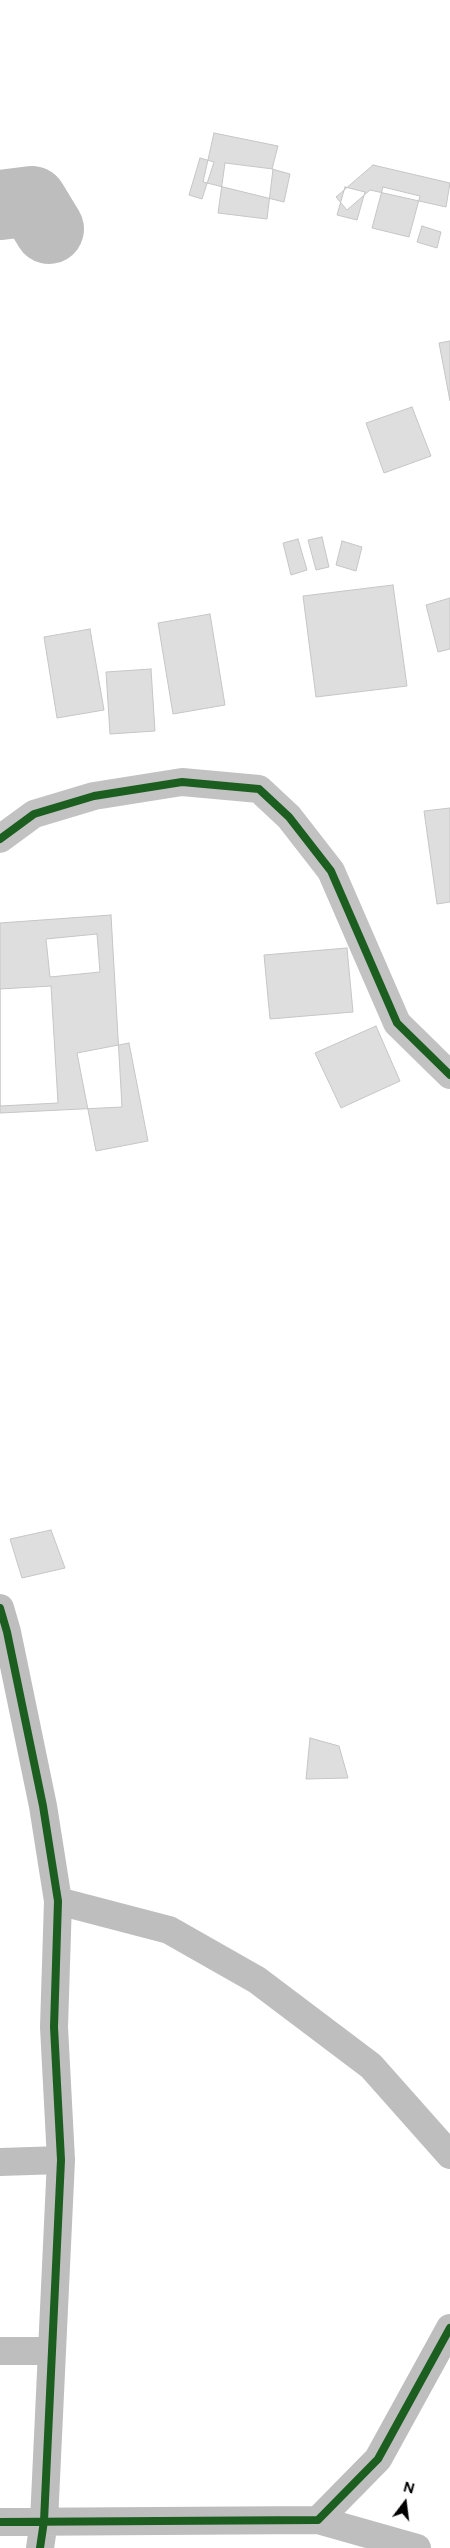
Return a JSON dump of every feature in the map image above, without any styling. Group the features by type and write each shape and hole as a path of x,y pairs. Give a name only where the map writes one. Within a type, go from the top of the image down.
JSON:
{"street":[{"path":"0,840 34,814 94,796 182,782 259,789 289,817 331,871 397,1023 450,1076"},
{"path":"0,1608 7,1632 43,1806 58,1901 54,2027 61,2160 44,2521 40,2548"},
{"path":"58,1901 170,1930 257,1980 371,2066 450,2154"},
{"path":"0,2162 61,2160"},
{"path":"318,2520 378,2459 450,2328"},
{"path":"0,2351 51,2352"},
{"path":"0,2522 318,2520 417,2548"}],"building":[{"path":"214,133 278,146 272,169 290,174 284,202 203,182"},
{"path":"200,158 214,162 202,199 189,195"},
{"path":"225,163 273,169 267,219 218,213"},
{"path":"373,165 450,183 446,207 370,190 347,210 336,197"},
{"path":"345,187 365,192 357,220 337,215"},
{"path":"383,187 420,196 409,237 372,228"},
{"path":"422,226 441,232 437,248 417,242"},
{"path":"450,341 450,401 439,343"},
{"path":"412,407 431,456 384,473 366,423"},
{"path":"322,537 329,567 316,570 308,540"},
{"path":"298,539 307,570 291,575 283,543"},
{"path":"342,541 362,547 356,571 336,565"},
{"path":"393,585 407,686 316,697 303,596"},
{"path":"450,598 450,649 438,652 426,605"},
{"path":"210,614 225,705 173,714 158,623"},
{"path":"90,629 104,710 57,718 44,637"},
{"path":"151,669 155,731 110,734 106,672"},
{"path":"450,808 450,902 437,904 424,811"},
{"path":"111,915 122,1107 0,1113 0,923"},
{"path":"97,934 100,972 50,977 46,939"},
{"path":"347,948 353,1012 270,1019 264,955"},
{"path":"51,986 58,1103 0,1106 0,989"},
{"path":"376,1026 400,1081 341,1108 315,1053"},
{"path":"129,1043 148,1141 96,1151 77,1053"},
{"path":"51,1530 65,1568 22,1578 10,1539"},
{"path":"310,1738 339,1746 348,1778 306,1779"}],"waterway":[{"path":"0,205 32,201 49,229"}],"cycle path":[{"path":"0,839 34,814 94,796 182,782 259,789 289,817 331,871 397,1023 450,1075"},
{"path":"0,1608 7,1632 43,1806 58,1901 54,2027 61,2160 44,2521 40,2548"},
{"path":"0,2522 318,2520 378,2459 450,2328"}]}
